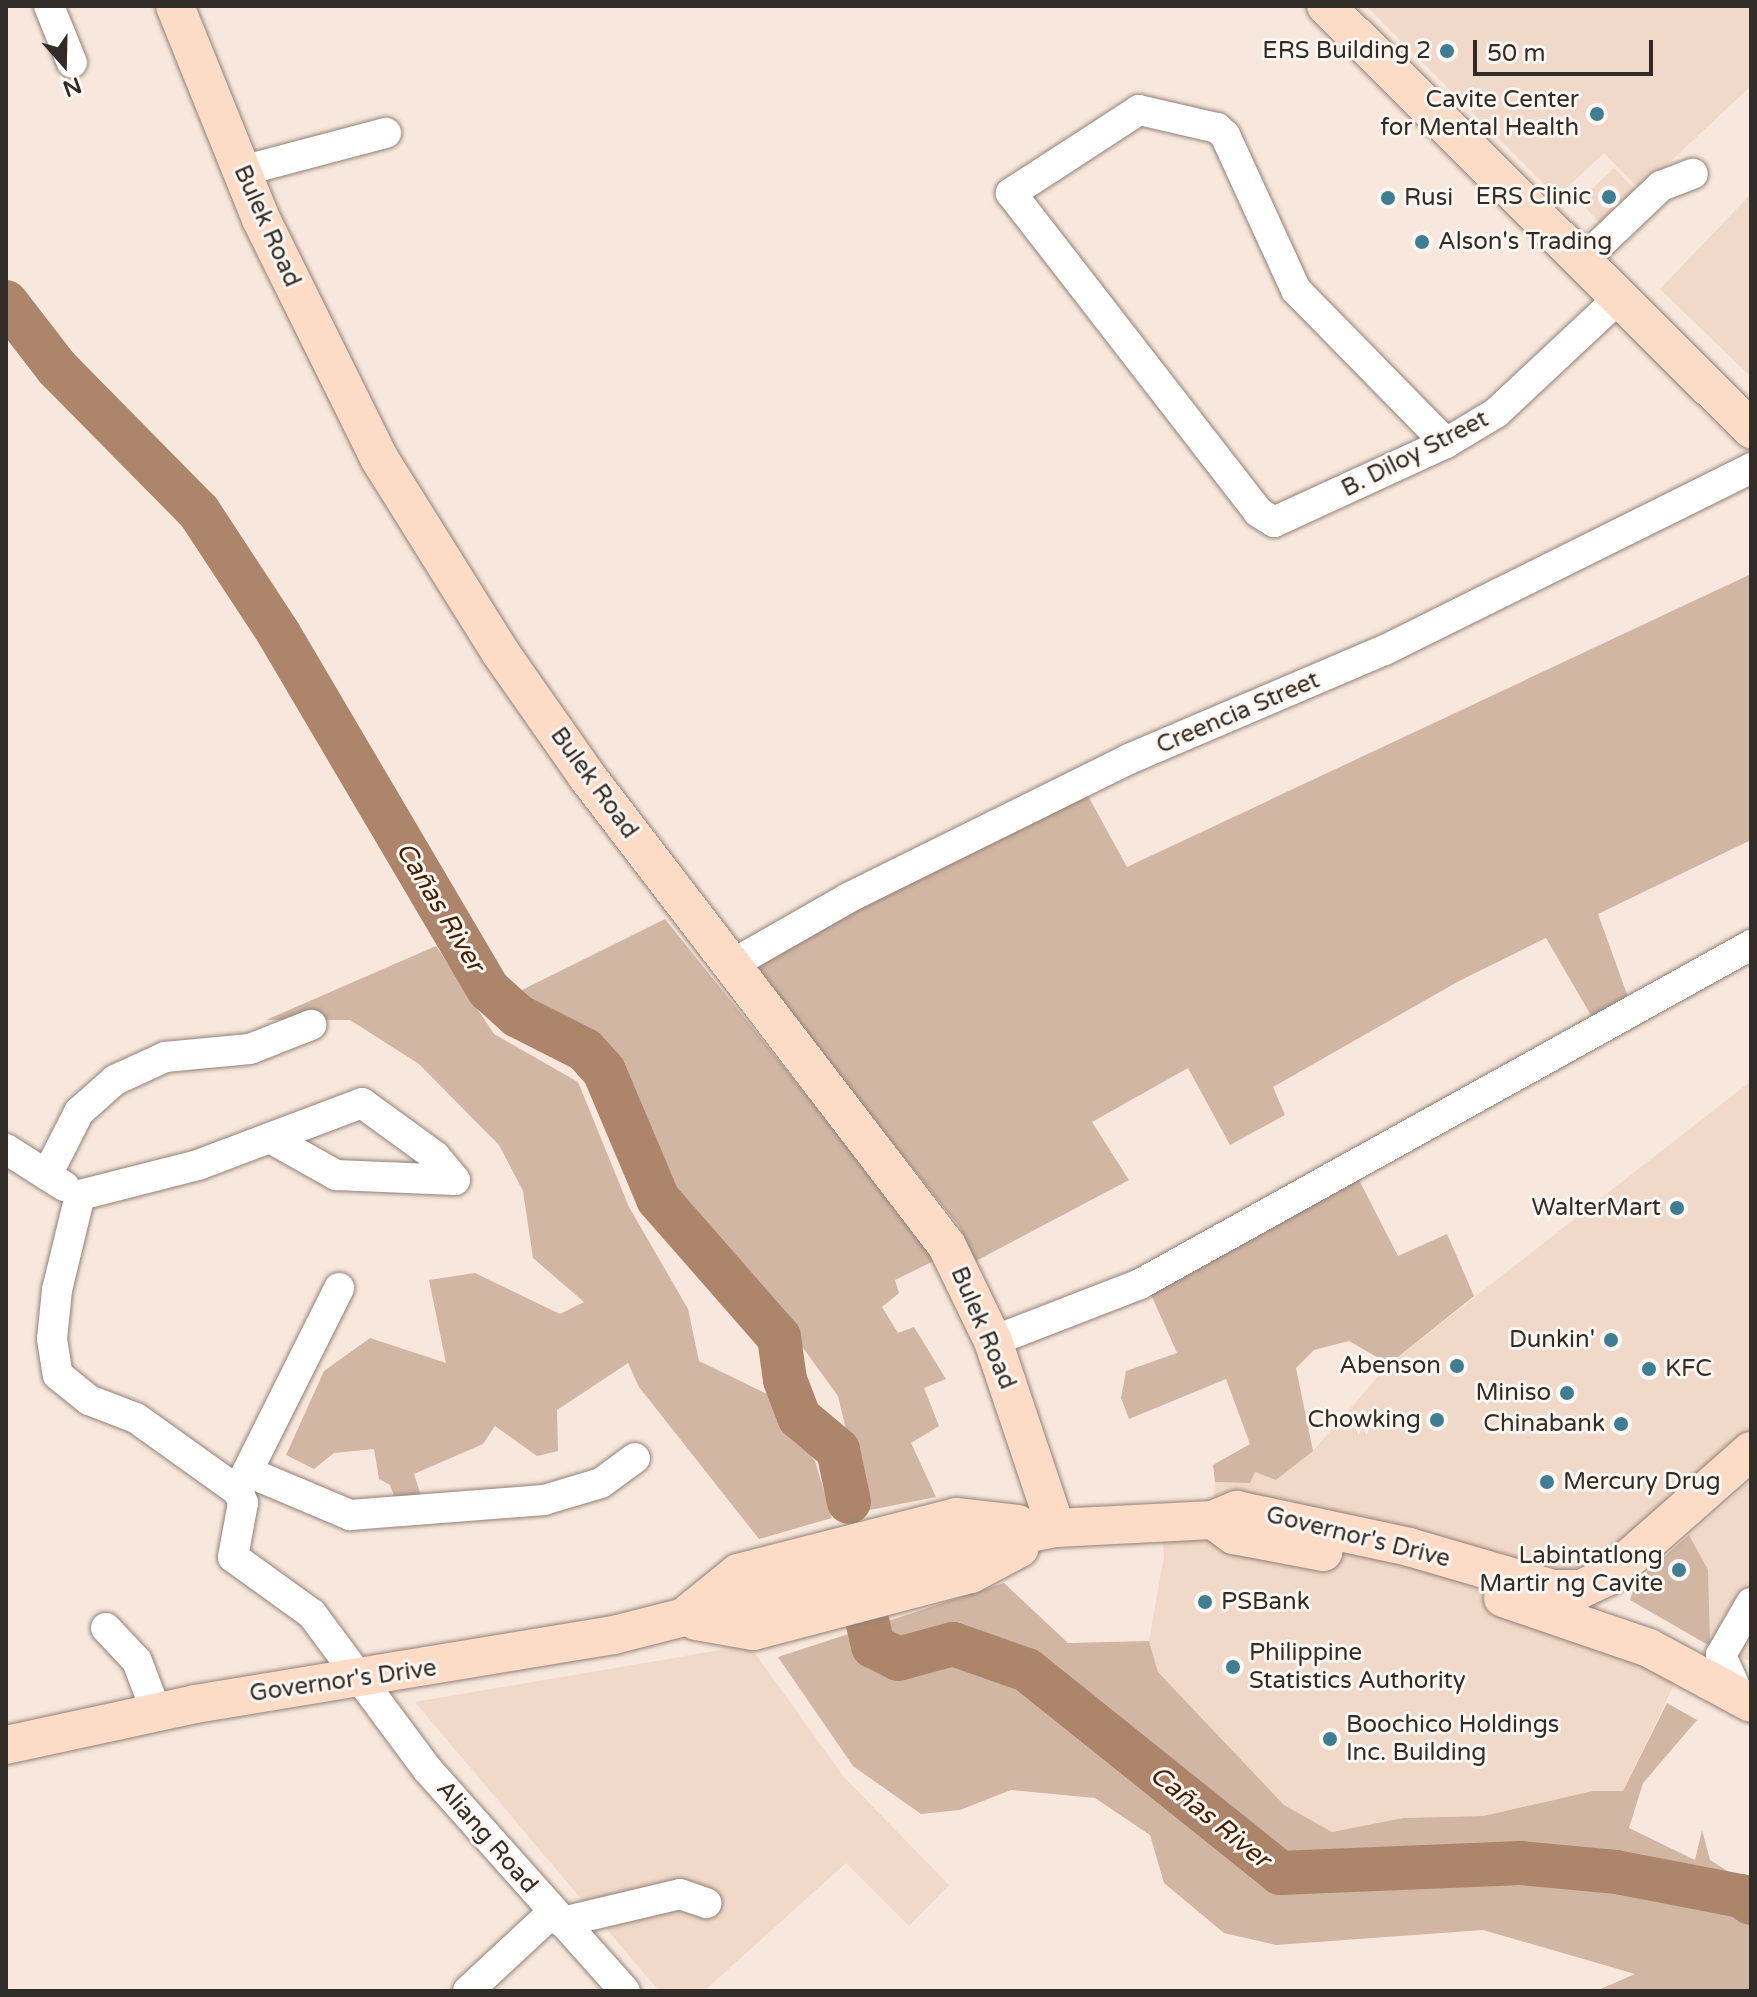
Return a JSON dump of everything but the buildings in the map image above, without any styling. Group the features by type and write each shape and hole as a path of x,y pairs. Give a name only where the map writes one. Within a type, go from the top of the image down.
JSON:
{"main road":[{"name":"Bulek Road","path":"175,6 242,171 379,458 500,652 729,966 942,1239 993,1341 1056,1528"},
{"path":"1326,6 1751,429"},
{"path":"1630,1559 1751,1451"},
{"name":"Governor's Drive","path":"6,1745 156,1711 495,1659 681,1619 963,1546 1056,1528 1213,1520 1237,1510 1276,1516 1563,1590 1591,1587 1630,1559"},
{"name":"Governor's Drive","path":"1213,1520 1234,1535 1403,1570 1649,1648 1745,1700"},
{"name":"Governor's Drive","path":"1630,1559 1617,1603 1649,1648"}],"street":[{"path":"49,6 72,63"},
{"name":"B. Diloy Street","path":"1446,443 1296,290 1222,131 1139,110 1016,187 1011,200 1267,520 1282,521 1446,443 1509,404 1620,297"},
{"path":"242,171 386,133"},
{"path":"1583,260 1661,186 1693,174"},
{"name":"Creencia Street","path":"729,966 860,892 1129,759 1385,650 1751,468"},
{"path":"993,1341 1140,1284 1751,945"},
{"path":"47,1175 79,1112 115,1080 165,1057 250,1049 311,1025"},
{"path":"6,1149 80,1195 198,1165 362,1103 435,1156 455,1180 336,1175 270,1138"},
{"path":"80,1195 57,1290 52,1339 58,1375 89,1400 136,1418 243,1482 350,1515 544,1500 601,1483 635,1458"},
{"path":"243,1482 339,1288"},
{"name":"Aliang Road","path":"243,1482 243,1503 233,1557 312,1614 356,1678 557,1917 625,1991"},
{"path":"1745,1700 1721,1655 1749,1610"},
{"path":"106,1628 137,1661 156,1711"},
{"path":"468,1991 557,1917 680,1894 706,1903"}],"shaded area":[{"name":"Cavite Center for Mental Health","path":"1366,6 1751,6 1751,86 1640,190 1604,153 1557,197"},
{"name":"ERS Clinic","path":"1614,168 1638,193 1604,227 1579,201"},
{"path":"1751,194 1751,377 1660,289"},
{"path":"1751,574 1751,840 1598,914 1628,997 1592,1017 1546,938 1459,981 1273,1087 1285,1115 1230,1145 1188,1068 1092,1122 1129,1180 976,1261 959,1226 753,969 879,897 1087,794 1127,867"},
{"path":"665,919 938,1259 895,1280 899,1293 882,1307 898,1333 914,1327 946,1379 924,1388 939,1426 911,1443 936,1497 865,1511 838,1396 803,1348 667,1192 624,1080 597,1043 514,994"},
{"path":"436,946 494,1034 578,1082 629,1207 688,1309 699,1361 769,1395 815,1461 832,1518 759,1539 639,1387 628,1363 557,1410 558,1451 537,1456 495,1426 483,1444 414,1474 422,1499 396,1501 390,1485 379,1479 374,1449 334,1453 314,1469 286,1455 324,1371 370,1338 446,1363 429,1280 475,1273 560,1314 584,1302 533,1258 523,1191 499,1145 419,1064 350,1020 266,1020"},
{"path":"1751,1081 1751,1453 1630,1559 1592,1618 1683,1666 1623,1791 1593,1791 1483,1816 1403,1818 1332,1832 1284,1805 1158,1672 1149,1641 1164,1556 1161,1519 1212,1520 1215,1482 1250,1483 1255,1472 1313,1451 1389,1364"},
{"path":"1358,1178 1398,1256 1447,1234 1474,1296 1389,1364 1349,1341 1314,1350 1296,1368 1313,1451 1276,1480 1255,1472 1250,1483 1215,1482 1213,1465 1250,1444 1226,1379 1129,1419 1121,1398 1126,1371 1177,1353 1149,1290"},
{"path":"1751,1481 1751,1661 1710,1646 1630,1600 1636,1582"},
{"path":"1689,1535 1708,1570 1710,1646 1630,1600 1636,1582"},
{"path":"1004,1583 1068,1643 1149,1641 1158,1672 1284,1805 1332,1832 1403,1818 1483,1816 1593,1791 1623,1791 1667,1703 1697,1720 1643,1783 1629,1828 1695,1860 1702,1830 1710,1860 1751,1886 1751,1991 1596,1991 1635,1974 1483,1930 1276,1945 1224,1933 1164,1883 1150,1835 1095,1798 1011,1790 960,1810 921,1814 853,1766 778,1657"},
{"path":"749,1645 843,1776 949,1885 909,1926 846,1863 704,1991 659,1991 415,1702"}],"waterway":[{"name":"Cañas River","path":"6,302 57,368 199,512 279,634 489,990 518,1016 585,1050 604,1071 658,1199 779,1337 785,1380 799,1417 838,1450 849,1502"},
{"name":"Cañas River","path":"868,1624 873,1646 898,1659 953,1644 1027,1670 1280,1873 1521,1863 1616,1872 1741,1896 1751,1903"}],"place":[{"name":"ERS Building 2","path":"1447,51"},
{"name":"Cavite Center for Mental Health","path":"1597,114"},
{"name":"ERS Clinic","path":"1609,197"},
{"name":"Rusi","path":"1388,198"},
{"name":"Alson's Trading","path":"1422,242"},
{"name":"WalterMart","path":"1677,1208"},
{"name":"Dunkin'","path":"1611,1340"},
{"name":"Abenson","path":"1457,1366"},
{"name":"KFC","path":"1649,1369"},
{"name":"Miniso","path":"1567,1393"},
{"name":"Chowking","path":"1437,1420"},
{"name":"Chinabank","path":"1621,1424"},
{"name":"Mercury Drug","path":"1547,1482"},
{"name":"Labintatlong Martir ng Cavite","path":"1679,1570"},
{"name":"PSBank","path":"1205,1602"},
{"name":"Philippine Statistics Authority","path":"1233,1667"},
{"name":"Boochico Holdings Inc. Building","path":"1330,1739"}]}
